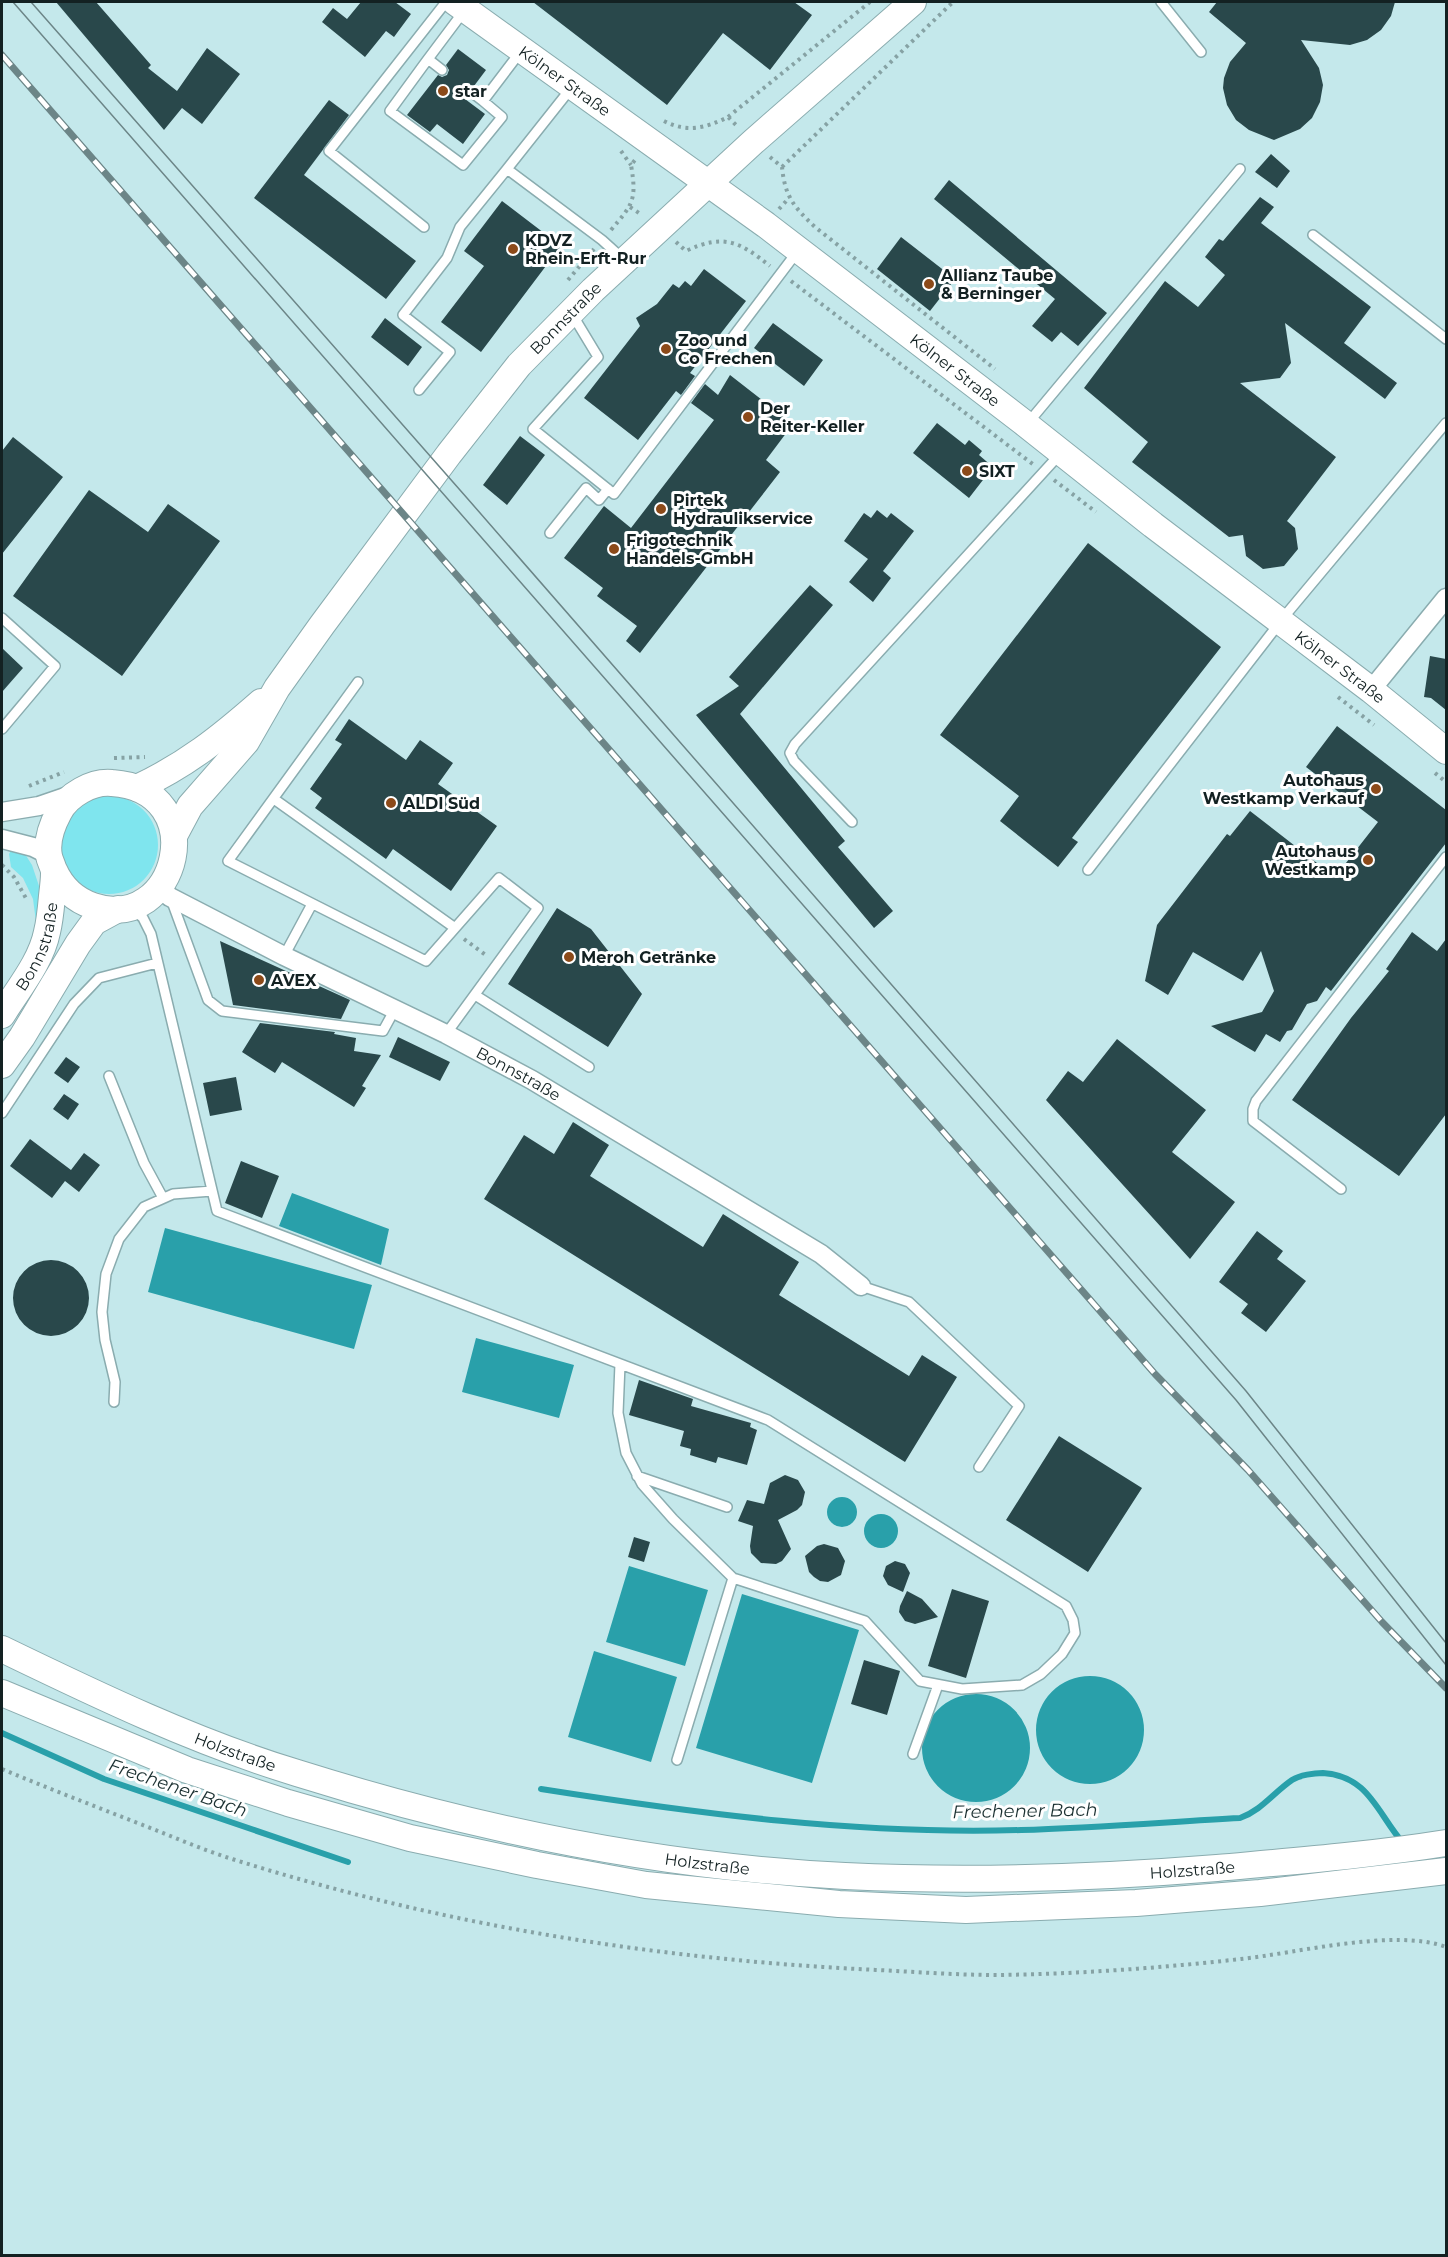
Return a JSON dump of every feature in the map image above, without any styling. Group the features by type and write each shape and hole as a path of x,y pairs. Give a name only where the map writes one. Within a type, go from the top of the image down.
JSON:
{"main road":[{"name":"Bonnstraße","path":"174,836 190,806 246,742 277,688 449,454 519,365 572,312 753,142 913,2"},
{"name":"Kölner Straße","path":"456,3 798,250 1153,525 1371,690 1446,751"},
{"name":"Bonnstraße","path":"137,788 182,765 205,750 277,688"},
{"path":"108,783 137,788 151,796 162,807 170,821 175,855 165,892 124,908 100,908 84,902 69,892 52,863 52,824 62,807 75,794 88,787 108,783"},
{"name":"Bonnstraße","path":"2,1015 33,967 47,933 52,863"},
{"name":"Bonnstraße","path":"2,1065 94,922 124,908"},
{"name":"Holzstraße","path":"2,1649 89,1691 196,1736 294,1773 420,1809 553,1840 662,1857 843,1876 972,1879 1128,1875 1383,1852 1444,1843"},
{"name":"Holzstraße","path":"2,1692 187,1770 288,1803 410,1838 646,1885 839,1904 966,1910 1136,1903 1260,1893 1446,1871"}],"street":[{"path":"1371,690 1446,598"},
{"path":"7,811 39,806 75,794"},
{"path":"5,840 33,847 52,863"},
{"name":"Bonnstraße","path":"165,892 284,957 446,1034 532,1080 821,1254 861,1286"}],"lane":[{"path":"1161,2 1201,52"},
{"path":"456,3 428,59 390,111 463,165 502,117 470,91"},
{"path":"424,227 329,151 456,3"},
{"path":"483,101 522,50"},
{"path":"428,59 442,70"},
{"path":"419,390 450,352 403,315 447,258 460,227 572,87"},
{"path":"507,169 602,240 626,261"},
{"path":"1026,425 1240,169"},
{"path":"1313,235 1446,339"},
{"path":"572,312 598,357 533,429 614,494 798,250"},
{"path":"1088,870 1280,622 1446,423"},
{"path":"852,822 794,762 790,753 795,744 1061,453"},
{"path":"550,533 586,488 599,500 608,489"},
{"path":"2,618 55,666 2,729"},
{"path":"358,682 228,861 426,961 499,878 538,908 446,1034"},
{"path":"274,799 454,929"},
{"path":"1341,1189 1253,1121 1253,1109 1256,1101 1446,857"},
{"path":"165,892 208,1000 222,1011 383,1031 394,1009"},
{"path":"284,957 312,904"},
{"path":"124,908 143,918 151,934 217,1212 620,1364 768,1420 1066,1606 1073,1620 1075,1633 1062,1654 1041,1674 1022,1685 962,1689 920,1681 865,1621 733,1578 673,1519 642,1484 626,1453 618,1413 620,1364"},
{"path":"2,1113 74,1004 99,978 157,963"},
{"path":"475,995 589,1067"},
{"path":"109,1076 144,1163 163,1198"},
{"path":"114,1402 115,1382 105,1340 102,1312 106,1274 119,1239 144,1207 172,1194 212,1191"},
{"path":"861,1286 909,1302 1019,1406 979,1467"},
{"path":"638,1476 727,1507"},
{"path":"677,1760 733,1578"},
{"path":"913,1754 938,1684"}],"path":[{"path":"666,122 682,128 698,129 709,127 728,117 870,2"},
{"path":"782,167 952,2"},
{"path":"728,117 782,167 789,198 815,227 996,369"},
{"path":"111,759 154,755"},
{"path":"7,811 12,789 33,785 72,768"},
{"path":"5,840 2,864 14,877 29,905"},
{"path":"454,929 498,963"},
{"path":"2,1768 227,1858 364,1897 466,1921 586,1943 724,1960 851,1969 993,1975 1098,1972 1244,1959 1348,1944 1406,1940 1430,1941 1446,1947"}],"shaded area":[{"path":"109,796 128,799 144,810 155,826 158,845 155,864 144,880 128,891 109,894 90,891 74,880 63,864 60,845 63,826 74,810 90,799"},
{"path":"13,847 23,851 32,865 41,892 36,922 33,899 23,878 11,867 9,854"},
{"path":"292,1193 389,1229 381,1265 279,1226"},
{"path":"165,1228 372,1285 354,1349 148,1292"},
{"path":"476,1338 574,1365 559,1418 462,1392"},
{"path":"842,1497 853,1501 857,1512 853,1523 842,1527 831,1523 827,1512 831,1501"},
{"path":"881,1514 893,1519 898,1531 893,1543 881,1548 869,1543 864,1531 869,1519"},
{"path":"629,1566 708,1590 685,1666 606,1642"},
{"path":"742,1594 859,1630 812,1783 696,1748"},
{"path":"594,1651 677,1677 651,1762 568,1737"},
{"path":"1090,1676 1111,1680 1128,1692 1140,1709 1144,1730 1140,1751 1128,1768 1111,1780 1090,1784 1069,1780 1052,1768 1040,1751 1036,1730 1040,1709 1052,1692 1069,1680"},
{"path":"976,1694 996,1699 1014,1710 1025,1728 1030,1748 1025,1768 1014,1786 996,1797 976,1802 956,1797 938,1786 927,1768 922,1748 927,1728 938,1710 956,1699"}],"building":[{"path":"56,2 96,2 151,65 148,68 177,91 207,48 240,74 202,124 182,108 164,130"},
{"path":"361,2 395,2 411,14 394,37 386,31 365,57 322,22 333,8 347,19"},
{"path":"533,2 794,2 812,15 770,70 723,33 667,105"},
{"path":"1217,2 1395,2 1391,16 1381,30 1367,40 1350,45 1301,40 1319,68 1323,85 1320,102 1312,118 1300,129 1274,140 1249,130 1236,120 1227,105 1223,88 1224,78 1230,62 1246,43 1209,12"},
{"path":"458,49 486,70 474,86 468,85 463,90 465,99 485,114 463,144 437,124 430,132 407,115 438,75 442,77 447,75 449,70 446,65"},
{"path":"329,100 349,115 304,175 416,261 386,299 254,198"},
{"path":"1271,154 1290,171 1277,188 1255,172"},
{"path":"949,180 1107,313 1078,346 1061,332 1052,342 1032,326 1055,299 934,199"},
{"path":"1260,197 1274,207 1261,223 1371,307 1344,343 1397,383 1385,399 1285,323 1291,363 1280,378 1240,383 1336,457 1287,521 1295,528 1298,549 1284,566 1263,569 1246,556 1243,535 1229,537 1132,462 1148,442 1084,388 1165,281 1198,307 1225,275 1205,257 1219,239 1223,241"},
{"path":"502,201 561,246 481,352 441,322 484,266 464,251"},
{"path":"901,237 955,279 930,311 877,269"},
{"path":"704,269 746,301 690,373 695,376 681,395 676,391 638,440 584,398 640,326 636,318 657,304 673,284 679,288 685,281 691,286"},
{"path":"385,318 422,347 408,366 371,337"},
{"path":"773,323 823,360 804,386 754,348"},
{"path":"730,375 793,424 766,460 780,472 640,653 626,641 637,626 597,596 603,588 564,558 604,506 631,528 714,420 691,403 705,384 718,395"},
{"path":"937,423 965,445 969,440 982,451 979,455 993,467 969,498 913,453"},
{"path":"520,436 545,455 507,505 483,485"},
{"path":"13,437 63,477 2,554 2,451"},
{"path":"89,490 148,532 168,504 220,541 122,676 13,596"},
{"path":"877,510 887,518 891,513 914,531 883,571 891,578 873,602 849,582 868,559 844,541 864,513 871,518"},
{"path":"1088,543 1221,647 1072,838 1078,842 1058,867 1000,821 1019,796 940,735"},
{"path":"810,585 833,605 740,714 845,841 838,847 893,911 874,928 696,715 739,686 729,677"},
{"path":"2,648 23,668 2,692"},
{"path":"1430,656 1446,659 1446,710 1431,698 1424,697"},
{"name":"ALDI Süd","path":"349,719 406,760 420,740 453,763 438,784 497,826 451,891 393,849 386,859 315,808 322,798 310,789 342,744 335,740"},
{"path":"1337,726 1446,810 1446,843 1331,991 1326,987 1317,1001 1307,1004 1292,1030 1287,1031 1280,1042 1266,1034 1255,1052 1211,1026 1262,1012 1274,991 1261,951 1243,981 1193,952 1168,995 1145,981 1157,925 1227,834 1230,836 1250,811 1335,877 1378,822 1306,767"},
{"name":"Meroh Getränke","path":"557,908 591,929 642,994 608,1047 508,984"},
{"path":"1412,932 1437,951 1446,939 1446,1114 1399,1176 1292,1100 1351,1018 1389,971 1386,969"},
{"path":"220,941 350,1000 341,1019 233,1005"},
{"path":"260,1023 335,1032 334,1034 356,1038 354,1051 381,1055 362,1086 366,1088 354,1107 282,1062 275,1073 242,1052"},
{"path":"398,1037 450,1062 440,1081 389,1057"},
{"path":"1117,1039 1206,1110 1172,1152 1235,1202 1190,1259 1046,1100 1068,1071 1083,1082"},
{"path":"66,1057 80,1067 68,1083 54,1073"},
{"path":"236,1077 242,1110 210,1116 203,1083"},
{"path":"64,1094 79,1104 68,1120 53,1109"},
{"path":"573,1122 609,1145 590,1176 703,1247 723,1214 799,1262 779,1295 909,1376 922,1355 957,1377 905,1462 484,1199 524,1135 554,1154"},
{"path":"30,1139 71,1170 84,1153 100,1165 79,1192 65,1181 52,1198 10,1166"},
{"path":"241,1161 279,1176 262,1218 225,1203"},
{"path":"1257,1231 1283,1251 1277,1259 1306,1281 1266,1332 1241,1313 1248,1304 1219,1282"},
{"path":"51,1260 66,1263 78,1271 86,1283 89,1298 86,1313 78,1325 66,1333 51,1336 36,1333 24,1325 16,1313 13,1298 16,1283 24,1271 36,1263"},
{"path":"639,1380 693,1399 691,1406 751,1423 750,1427 757,1430 747,1465 718,1457 716,1463 690,1455 691,1449 680,1446 684,1431 629,1415"},
{"path":"1059,1436 1142,1488 1088,1572 1006,1520"},
{"path":"785,1475 798,1480 805,1492 802,1505 778,1520 791,1549 782,1561 776,1564 761,1563 751,1553 753,1526 738,1521 747,1500 764,1504 770,1483"},
{"path":"634,1537 650,1542 644,1562 628,1557"},
{"path":"824,1544 838,1548 845,1561 841,1575 828,1582 820,1581 809,1572 805,1556 817,1546"},
{"path":"895,1561 905,1564 910,1573 903,1592 888,1585 883,1576 886,1566"},
{"path":"952,1589 989,1601 966,1678 928,1666"},
{"path":"907,1591 922,1599 938,1617 915,1624 905,1621 899,1612"},
{"path":"864,1660 900,1671 887,1715 851,1704"}],"waterway":[{"name":"Frechener Bach","path":"2,1733 104,1779 348,1862"},
{"name":"Frechener Bach","path":"541,1789 660,1807 780,1821 900,1829 1021,1830 1240,1818 1261,1806 1292,1780 1323,1773 1339,1776 1362,1789 1403,1843"}],"tram line":[{"path":"13,2 1236,1400 1446,1665"},
{"path":"31,2 1246,1391 1446,1643"}],"railway":[{"path":"2,55 1155,1374 1248,1470 1382,1622 1446,1688"}],"place":[{"name":"star","path":"443,91"},
{"name":"KDVZ Rhein-Erft-Rur","path":"513,249"},
{"name":"Allianz Taube & Berninger","path":"929,284"},
{"name":"Zoo und Co Frechen","path":"666,349"},
{"name":"Der Reiter-Keller","path":"748,417"},
{"name":"SIXT","path":"967,471"},
{"name":"Pirtek Hydraulikservice","path":"661,509"},
{"name":"Frigotechnik Handels-GmbH","path":"614,549"},
{"name":"Autohaus Westkamp Verkauf","path":"1376,789"},
{"name":"ALDI Süd","path":"391,803"},
{"name":"Autohaus Westkamp","path":"1368,860"},
{"name":"Meroh Getränke","path":"569,957"},
{"name":"AVEX","path":"259,980"}]}
